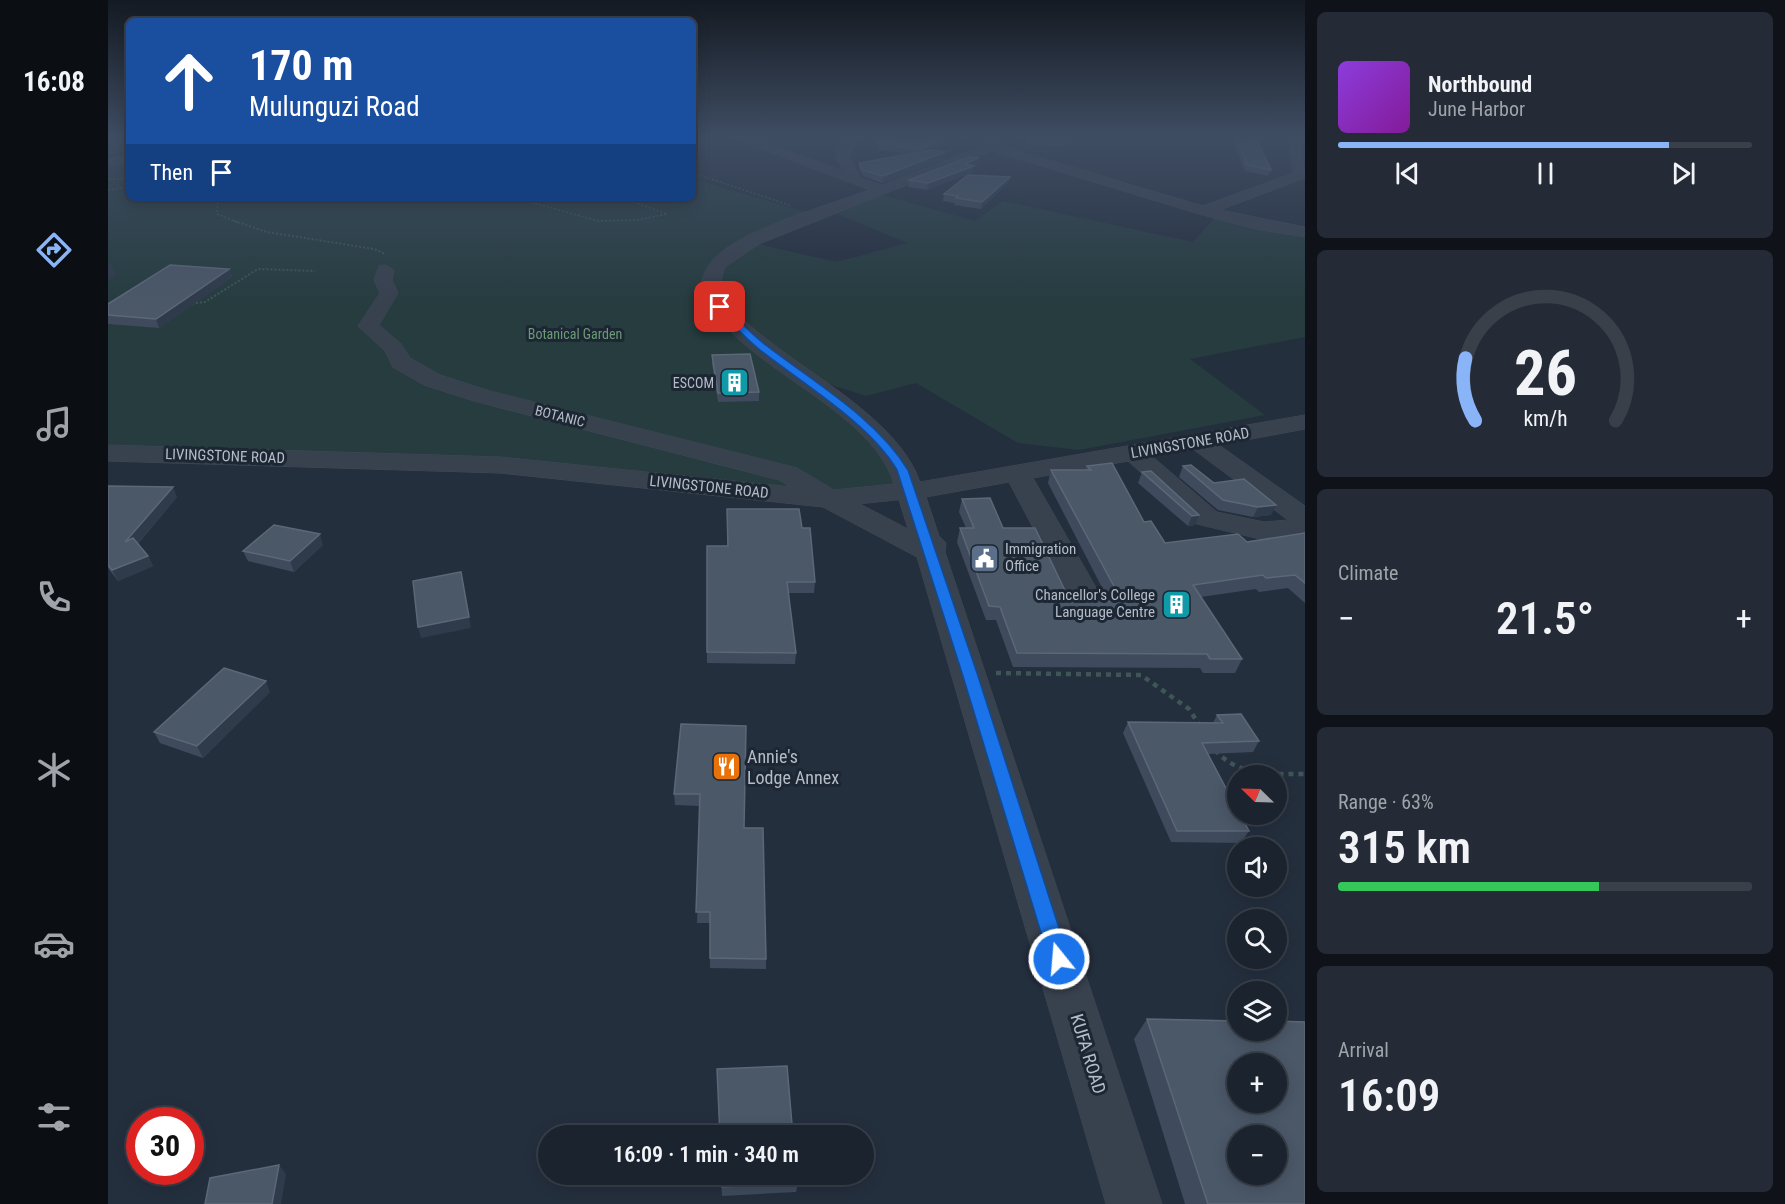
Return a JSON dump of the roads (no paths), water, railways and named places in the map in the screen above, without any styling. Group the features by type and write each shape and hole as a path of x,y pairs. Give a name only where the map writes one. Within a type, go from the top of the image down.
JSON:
{"street":[{"name":"KUFA ROAD","path":"875,192 753,240 723,259 710,279 712,293 728,317 762,347 813,384 883,444 898,462 929,489 930,552 970,673 1134,1204"},
{"path":"1146,192 1204,211 1268,227 1305,232"},
{"path":"1204,211 1254,192"},
{"name":"BOTANIC","path":"386,270 383,280 388,292 368,326 394,348 401,362 432,380 482,396 788,474 829,499"},
{"name":"LIVINGSTONE ROAD","path":"108,453 500,465 829,499 929,489 1305,422"},
{"path":"1197,441 1305,519"},
{"path":"1134,453 1207,518 1264,531 1305,526"},
{"path":"1018,474 1086,598"},
{"path":"829,499 930,552"}],"place":[{"name":"ESCOM","path":"735,383"},
{"name":"Immigration Office","path":"984,558"},
{"name":"Chancellor's College Language Centre","path":"1176,604"},
{"name":"Annie's Lodge Annex","path":"726,767"}],"park label":[{"name":"Botanical Garden","path":"575,334"}]}
